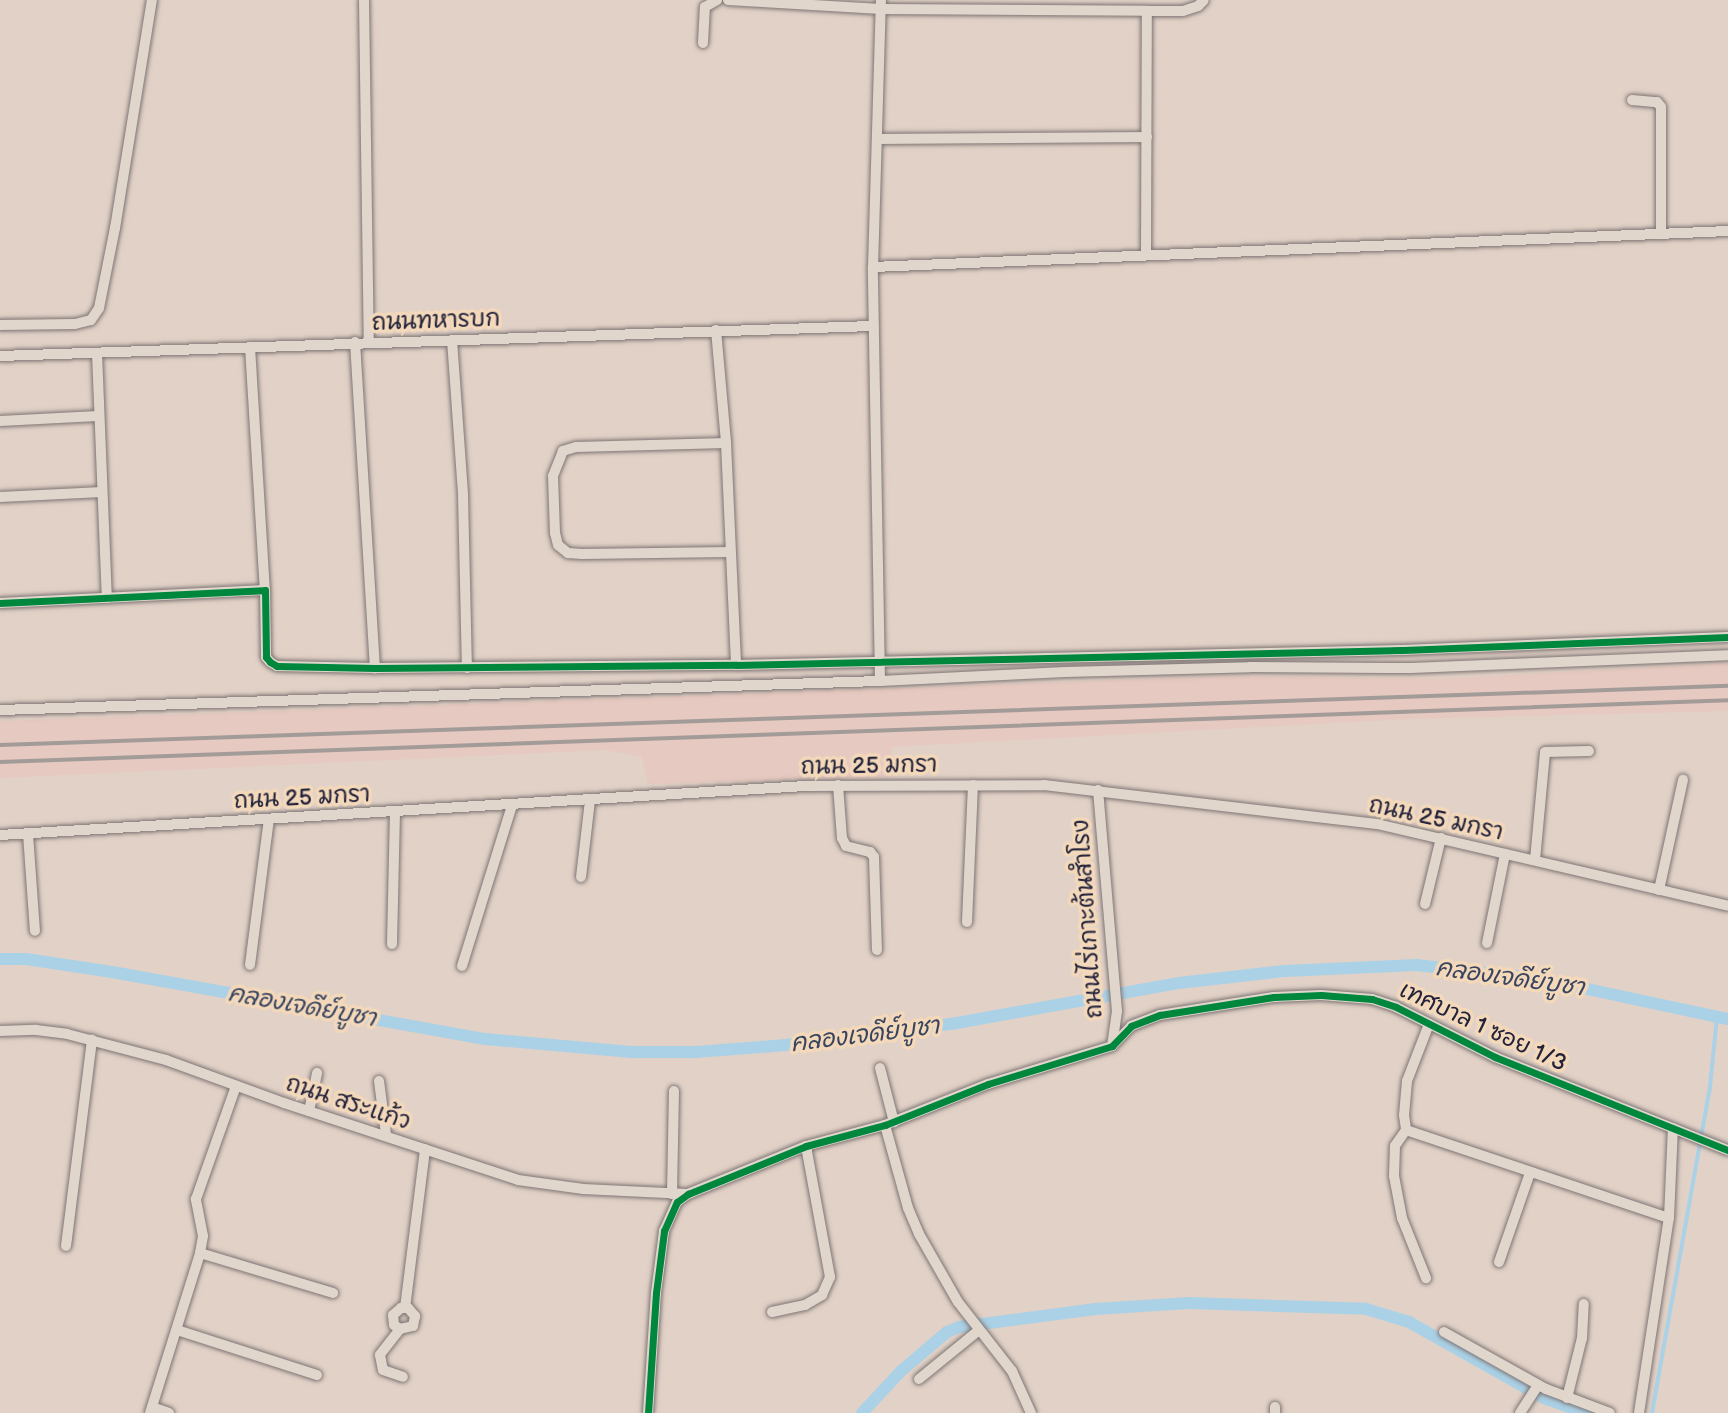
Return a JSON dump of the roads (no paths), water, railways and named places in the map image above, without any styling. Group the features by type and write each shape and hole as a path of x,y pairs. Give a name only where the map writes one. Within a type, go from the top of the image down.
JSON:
{"street":[{"path":"0,325 75,324 91,320 99,308 152,0"},
{"path":"364,0 369,342"},
{"path":"703,43 705,7 717,0"},
{"path":"728,0 1147,11 1183,11 1198,6 1204,0"},
{"path":"880,681 873,267 881,5"},
{"path":"1146,255 1147,11"},
{"path":"1632,100 1657,102 1661,107 1661,234"},
{"path":"879,139 1147,137"},
{"path":"873,267 1728,231"},
{"name":"ถนนทหารบก","path":"0,356 873,326"},
{"path":"716,330 726,443 736,665"},
{"path":"452,340 463,495 467,668"},
{"path":"355,342 375,668"},
{"path":"250,347 265,590 266,657 277,666 467,668 736,665 1401,650 1728,637"},
{"path":"97,352 97,416 107,598"},
{"path":"0,421 97,416"},
{"path":"726,443 576,447 563,451 553,476 555,533 558,545 568,552 582,554 730,552"},
{"path":"0,497 102,492"},
{"path":"0,603 265,590"},
{"path":"0,710 1250,667 1410,668 1728,655"},
{"path":"1535,860 1545,752 1589,751"},
{"path":"1659,890 1683,780"},
{"path":"838,785 842,838 846,846 870,852 874,856 877,950"},
{"name":"ถนน 25 มกรา","path":"0,835 838,785 1044,785 1338,818 1441,838 1728,906"},
{"path":"967,922 973,785"},
{"name":"ถนนไร่เกาะต้นสำโรง","path":"1098,790 1117,1011 1112,1046"},
{"path":"581,877 590,800"},
{"path":"462,966 512,805"},
{"path":"391,944 395,811"},
{"path":"250,965 269,819"},
{"path":"28,834 36,931"},
{"path":"1425,904 1441,838"},
{"path":"1487,943 1505,854"},
{"name":"เทศบาล 1 ซอย 1/3","path":"1112,1046 1131,1026 1160,1015 1274,997 1321,995 1372,999 1494,1057 1728,1150"},
{"path":"1426,1278 1402,1218 1394,1176 1395,1146 1406,1130 1404,1115 1407,1081 1429,1024"},
{"name":"ถนน สระแก้ว","path":"0,1031 36,1030 92,1040 166,1060 310,1111 542,1185 688,1194"},
{"path":"66,1246 92,1040"},
{"path":"648,1413 656,1293 664,1231 677,1202 688,1194 806,1146 890,1124 988,1084 1112,1046"},
{"path":"880,1068 908,1208 919,1234 969,1317 1012,1371 1031,1413"},
{"path":"310,1111 317,1073"},
{"path":"379,1081 386,1134"},
{"path":"169,1413 151,1410 200,1253 203,1237 196,1199 236,1086"},
{"path":"673,1194 674,1091"},
{"path":"1406,1130 1669,1218"},
{"path":"1639,1413 1669,1218 1679,1130"},
{"path":"772,1312 805,1305 822,1295 830,1277 806,1146"},
{"path":"405,1308 425,1149"},
{"path":"1499,1262 1530,1172"},
{"path":"200,1253 333,1293"},
{"path":"1567,1398 1582,1338 1584,1304"},
{"path":"405,1308 414,1313 415,1320 410,1328 400,1329 394,1325 393,1315 405,1308"},
{"path":"400,1329 380,1359 383,1370 403,1377"},
{"path":"919,1379 978,1329"},
{"path":"177,1330 317,1376"},
{"path":"1444,1332 1535,1389 1611,1413"},
{"path":"1520,1413 1535,1389"}],"waterway":[{"name":"คลองเจดีย์บูชา","path":"0,959 26,959 112,972 485,1039 631,1052 696,1052 786,1045 951,1024 1179,983 1285,971 1416,965 1536,978 1728,1019"},
{"path":"1652,1413 1710,1087 1717,1017"},
{"path":"862,1413 901,1371 947,1332 959,1327 1096,1309 1189,1303 1366,1309 1409,1322 1544,1398 1586,1413"}],"railway":[{"path":"0,745 1728,686"},
{"path":"0,762 1728,700"}]}
